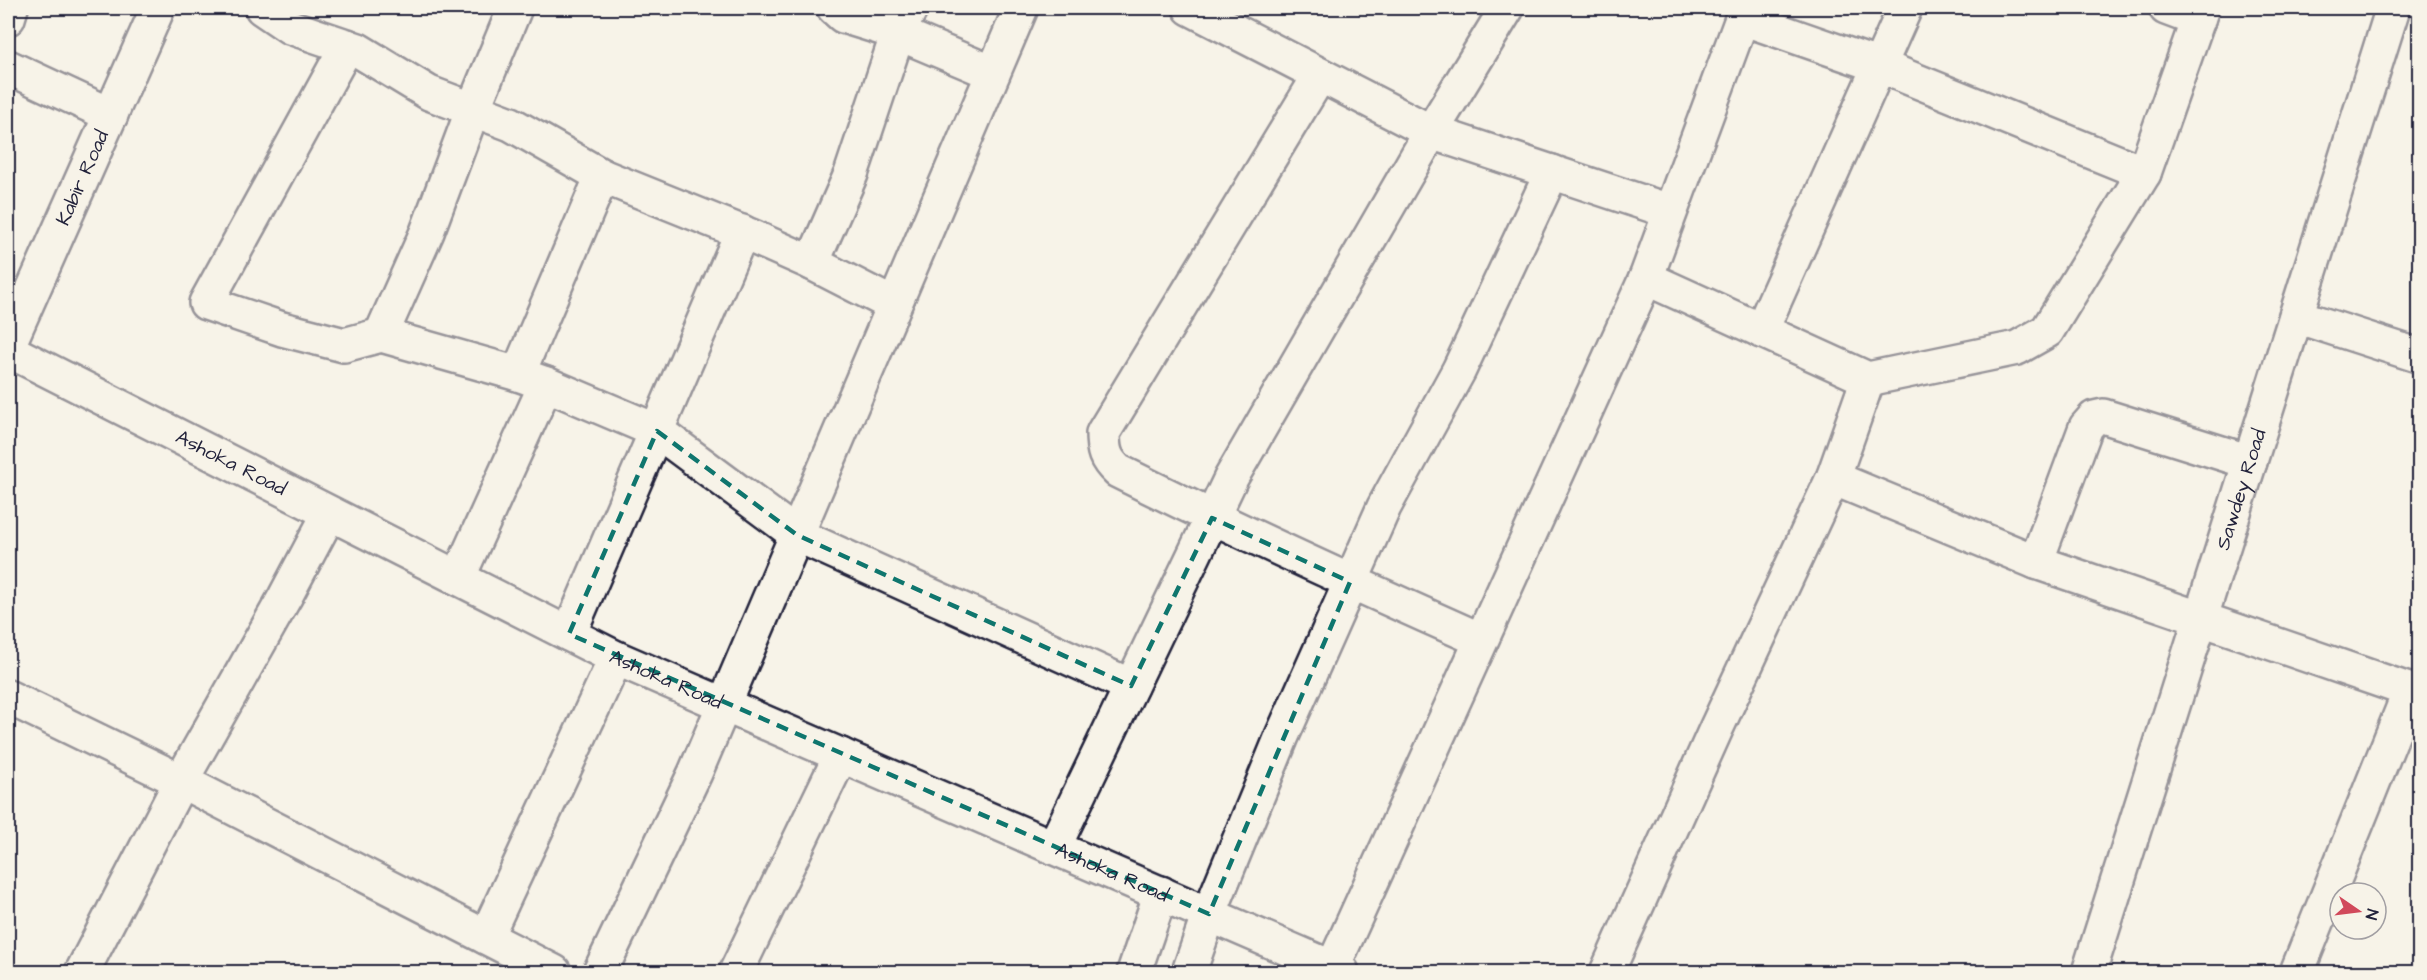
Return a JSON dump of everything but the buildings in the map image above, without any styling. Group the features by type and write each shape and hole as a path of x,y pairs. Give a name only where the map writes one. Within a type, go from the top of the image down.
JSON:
{"street":[{"path":"8,18 11,8"},
{"name":"Kabir Road","path":"8,348 158,8"},
{"path":"381,335 427,232 472,110 515,8"},
{"path":"834,8 843,16 905,20 993,73"},
{"path":"600,972 695,774 1021,8"},
{"path":"1190,8 1226,16 1320,75 1431,132 1669,211"},
{"path":"1054,847 1231,478 1431,132 1508,8"},
{"path":"1761,331 1905,8"},
{"path":"1646,278 1868,379 2017,348 2047,331 2144,173 2200,14 2166,8"},
{"name":"Sawdey Road","path":"2089,972 2393,8"},
{"path":"277,12 290,27 358,50 429,93 511,124 602,176 742,232 812,263 894,305"},
{"path":"1337,970 1481,640 1646,278 1744,13 2144,173"},
{"path":"812,263 851,174 905,20"},
{"path":"347,46 206,303 282,329 344,345 381,335 532,379 657,431 796,535 1131,686"},
{"path":"8,67 111,114"},
{"path":"1320,75 1103,433 1103,448 1107,461 1118,471 1212,518 1481,640"},
{"path":"1190,972 1209,914 1282,736 1350,582 1384,507 1459,370 1552,172"},
{"path":"458,578 532,379 602,176"},
{"path":"569,634 742,232"},
{"path":"2296,316 2420,356"},
{"name":"Ashoka Road","path":"8,348 616,658 1337,970"},
{"path":"1606,972 1833,478 1868,379"},
{"path":"2036,561 2086,427 2094,418 2103,416 2250,462"},
{"path":"1833,478 2036,561 2415,693 2297,972"},
{"path":"82,972 181,781 285,597 329,513"},
{"path":"486,937 616,658"},
{"path":"8,697 181,781 554,972"},
{"path":"736,972 841,755"},
{"path":"1134,972 1161,893"}],"highlighted area":[{"path":"657,431 797,535 1131,686 1212,518 1350,582 1209,914 569,634"}]}
